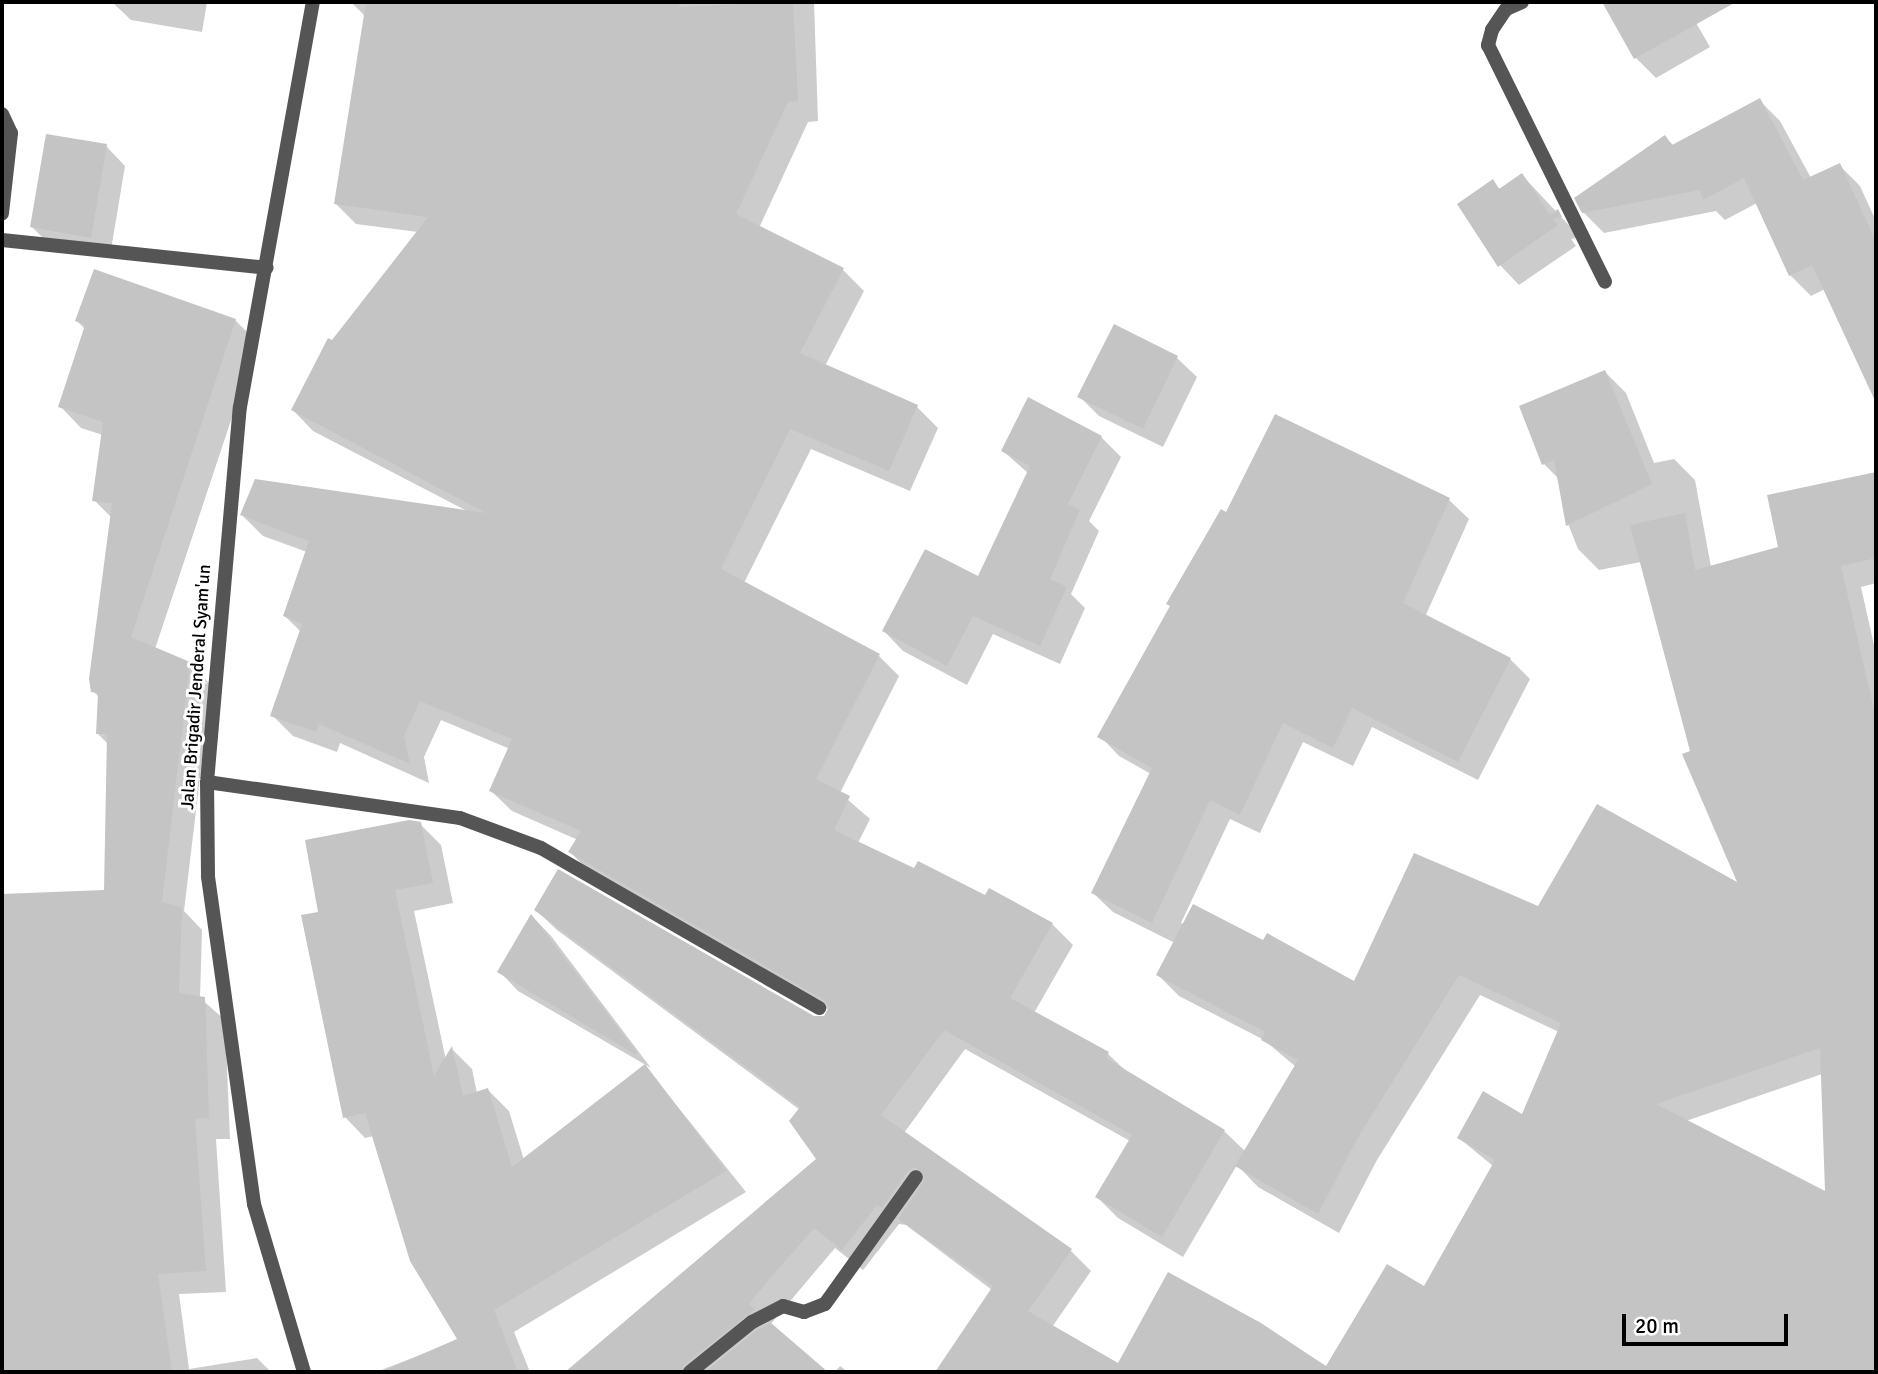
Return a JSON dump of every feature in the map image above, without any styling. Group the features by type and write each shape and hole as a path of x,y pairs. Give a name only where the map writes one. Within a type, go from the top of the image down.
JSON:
{"street":[{"name":"Jalan Brigadir Jenderal Syam'un","path":"304,1372 254,1204 208,876 207,782 240,407 313,2"},
{"path":"1522,2 1506,9 1492,30 1488,45 1605,282"},
{"path":"2,114 11,133 2,213"},
{"path":"2,240 267,268"},
{"path":"207,782 472,822 541,848 819,1008"},
{"path":"690,1372 752,1322 783,1306 804,1312 825,1304 916,1177"}],"building":[{"path":"366,2 680,2 679,7 793,2 798,101 788,102 736,214 844,268 800,353 918,405 889,471 790,429 721,569 880,654 816,779 850,796 834,830 914,868 918,861 985,895 989,888 1053,923 1010,998 1109,1052 1106,1058 1225,1130 1162,1237 1095,1197 1132,1135 944,1030 881,1115 1072,1249 1028,1311 1118,1363 1168,1272 1261,1323 1326,1366 1387,1264 1424,1286 1495,1160 1457,1138 1483,1091 1522,1114 1561,1023 1459,975 1357,1139 1318,1214 1235,1166 1298,1060 1261,1040 1265,1032 1156,975 1193,904 1263,940 1267,933 1354,981 1414,853 1538,906 1597,804 1737,882 1682,754 1690,751 1630,525 1685,513 1695,570 1778,547 1767,495 1876,472 1876,558 1841,566 1876,719 1876,1372 935,1372 993,1286 898,1219 925,1179 916,1167 908,1171 882,1208 877,1205 842,1250 814,1228 749,1304 755,1309 684,1365 681,1372 565,1372 816,1159 789,1121 800,1107 534,910 558,869 814,1016 824,1016 829,1007 824,1000 568,852 581,831 489,791 512,739 420,701 404,736 410,764 319,724 316,732 270,716 302,624 283,616 309,541 240,515 255,479 486,513 291,410 328,338 332,340 428,217 334,204","holes":["1820,1048 1825,1191 1656,1104"]},
{"path":"1602,2 1736,2 1634,59"},
{"path":"1760,98 1803,180 1840,163 1876,242 1876,403 1812,265 1789,276 1744,178 1703,200 1700,190 1582,213 1574,198 1665,135 1672,145"},
{"path":"46,134 107,144 91,238 30,227"},
{"path":"1522,173 1550,215 1558,209 1562,217 1553,219 1558,225 1498,267 1457,204 1493,179 1499,189"},
{"path":"94,269 236,319 131,637 190,662 162,902 182,907 179,993 205,997 209,1118 195,1119 206,1271 158,1274 172,1372 2,1372 2,894 104,890 107,734 96,734 98,693 91,692 89,679 112,503 92,501 103,422 58,407 85,325 75,321"},
{"path":"1114,324 1178,356 1143,429 1077,397"},
{"path":"1605,370 1652,484 1566,526 1554,460 1542,465 1519,406"},
{"path":"1028,397 1102,436 1068,504 1080,510 1050,579 1067,587 1040,646 973,616 947,666 882,631 925,549 978,576 1030,466 1001,451"},
{"path":"1275,414 1450,498 1403,603 1511,658 1458,762 1352,708 1333,748 1283,723 1240,815 1210,800 1152,923 1091,893 1152,768 1097,737 1170,606 1166,604 1221,509 1226,512"},
{"path":"409,820 421,822 433,883 395,890 434,1076 452,1046 463,1096 488,1088 512,1167 645,1064 726,1171 494,1310 518,1372 381,1372 457,1339 410,1261 365,1113 343,1118 301,915 318,912 305,840"},
{"path":"531,914 637,1053 636,1055 497,972"},
{"path":"771,1323 828,1372 705,1372 757,1330"}]}
